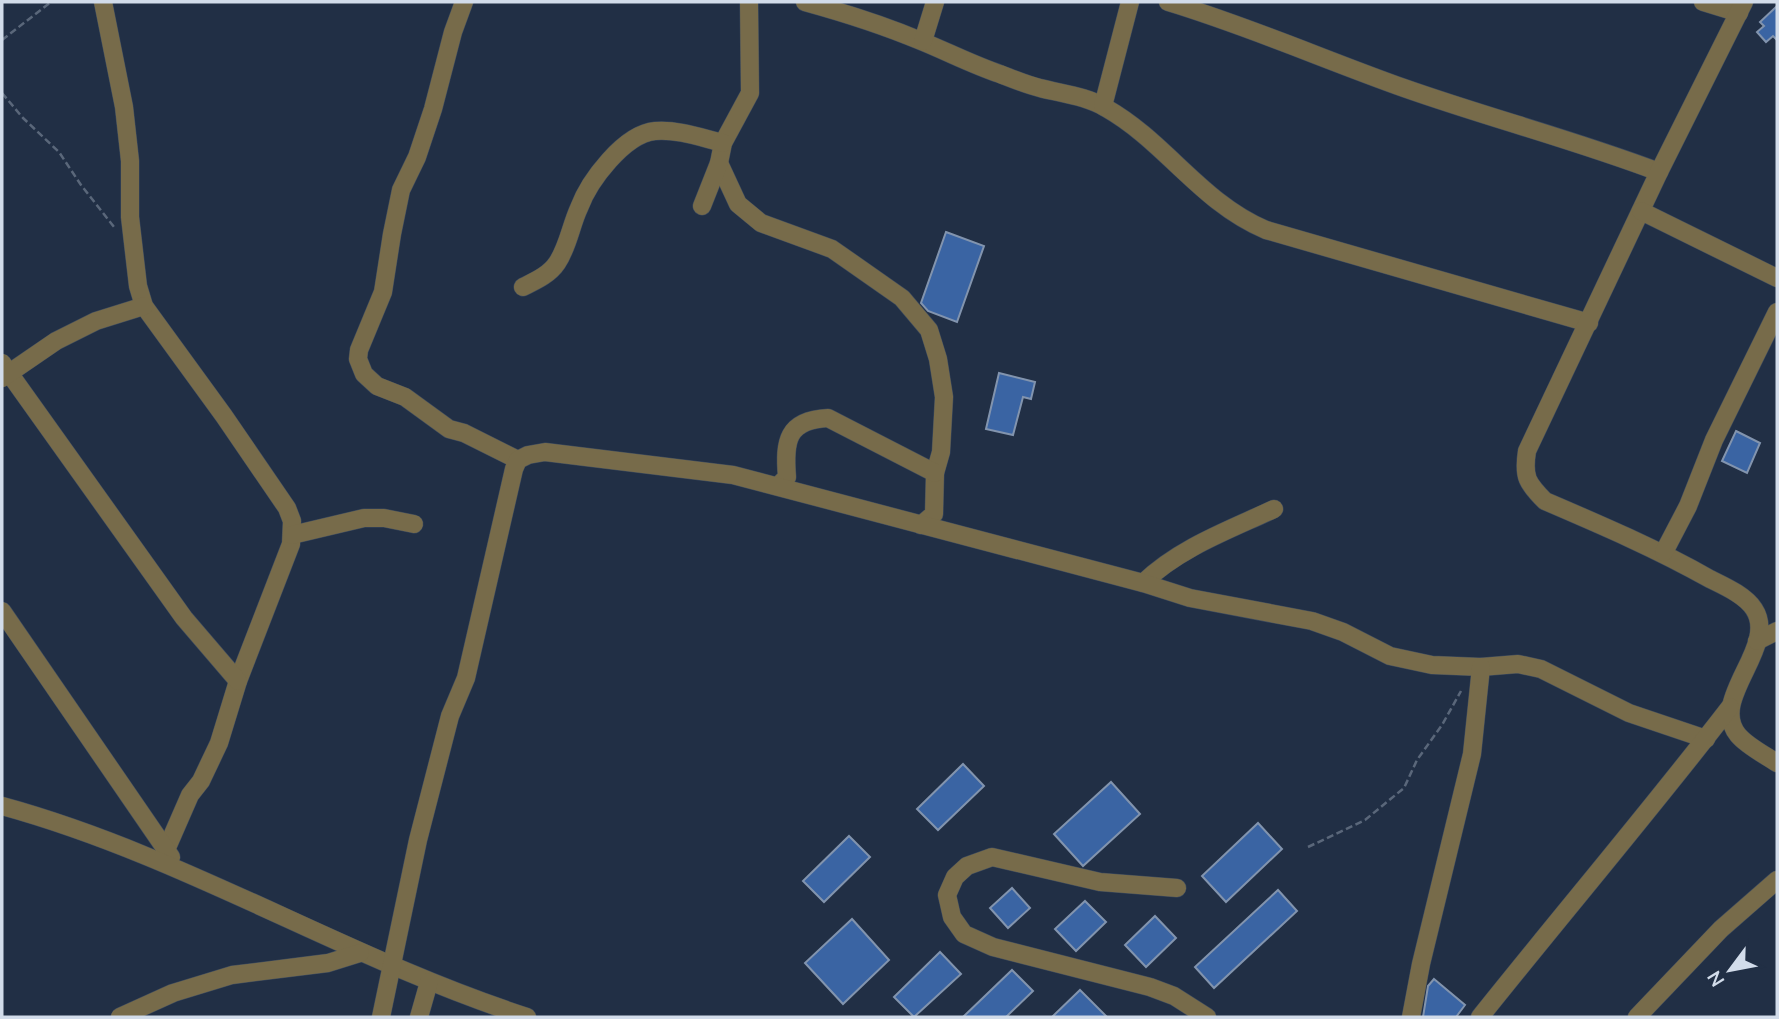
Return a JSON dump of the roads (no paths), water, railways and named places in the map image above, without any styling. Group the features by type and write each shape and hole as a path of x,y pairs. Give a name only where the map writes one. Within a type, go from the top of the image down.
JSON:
{"street":[{"path":"103,2 124,107 130,160 130,217 138,286 144,306 287,508 292,521 292,535 286,556 238,681 219,743 201,781 190,795 166,850"},
{"path":"464,2 417,157 401,190 391,234 383,292 359,350 358,359 364,374 377,386 405,397 449,429 464,433 518,460"},
{"path":"702,206 719,163 723,143 750,93 749,2"},
{"path":"805,2 858,17 923,41 998,74 1037,87 1082,97 1103,106 1126,120 1220,205 1244,220 1280,234 1589,323"},
{"path":"923,41 935,2"},
{"path":"1103,106 1130,2"},
{"path":"1168,2 1265,35 1404,88 1659,172"},
{"path":"1480,1017 1546,933 1654,806 1730,707 1757,642 1758,616 1753,606 1731,590 1664,552 1545,501 1531,487 1524,471 1527,451 1659,172 1742,8 1703,2"},
{"path":"523,287 541,278 557,263 579,206 597,175 631,138 654,131 684,133 723,143"},
{"path":"719,163 738,204 761,223 832,249 902,298 929,330 938,359 944,397 941,452 935,473 934,514 921,525"},
{"path":"1641,211 1777,278"},
{"path":"144,306 96,321 4,371 184,618 238,681"},
{"path":"1664,552 1688,506 1714,440 1777,312"},
{"path":"778,486 787,477 784,449 789,437 799,424 811,419 828,418 935,473"},
{"path":"380,1017 418,841 450,716 466,678 511,480 518,460 536,452 733,475 1143,583 1190,598 1312,621 1342,632 1390,656 1432,665 1472,667 1518,664 1541,669 1629,713 1706,739"},
{"path":"1143,583 1157,569 1179,554 1274,509"},
{"path":"292,535 364,518 414,524"},
{"path":"2,611 179,869"},
{"path":"1757,642 1777,631"},
{"path":"1411,1017 1421,964 1472,754 1472,667"},
{"path":"1730,707 1731,725 1738,737 1777,762"},
{"path":"2,806 44,818 179,869 360,953 429,982 527,1017"},
{"path":"1177,888 1100,882 992,858 967,866 955,877 947,895 952,917 964,934 993,947 1150,987 1174,996 1207,1017"},
{"path":"1637,1017 1721,929 1777,880"},
{"path":"120,1017 173,993 232,975 327,963 360,953"},
{"path":"419,1017 429,982"}]}
